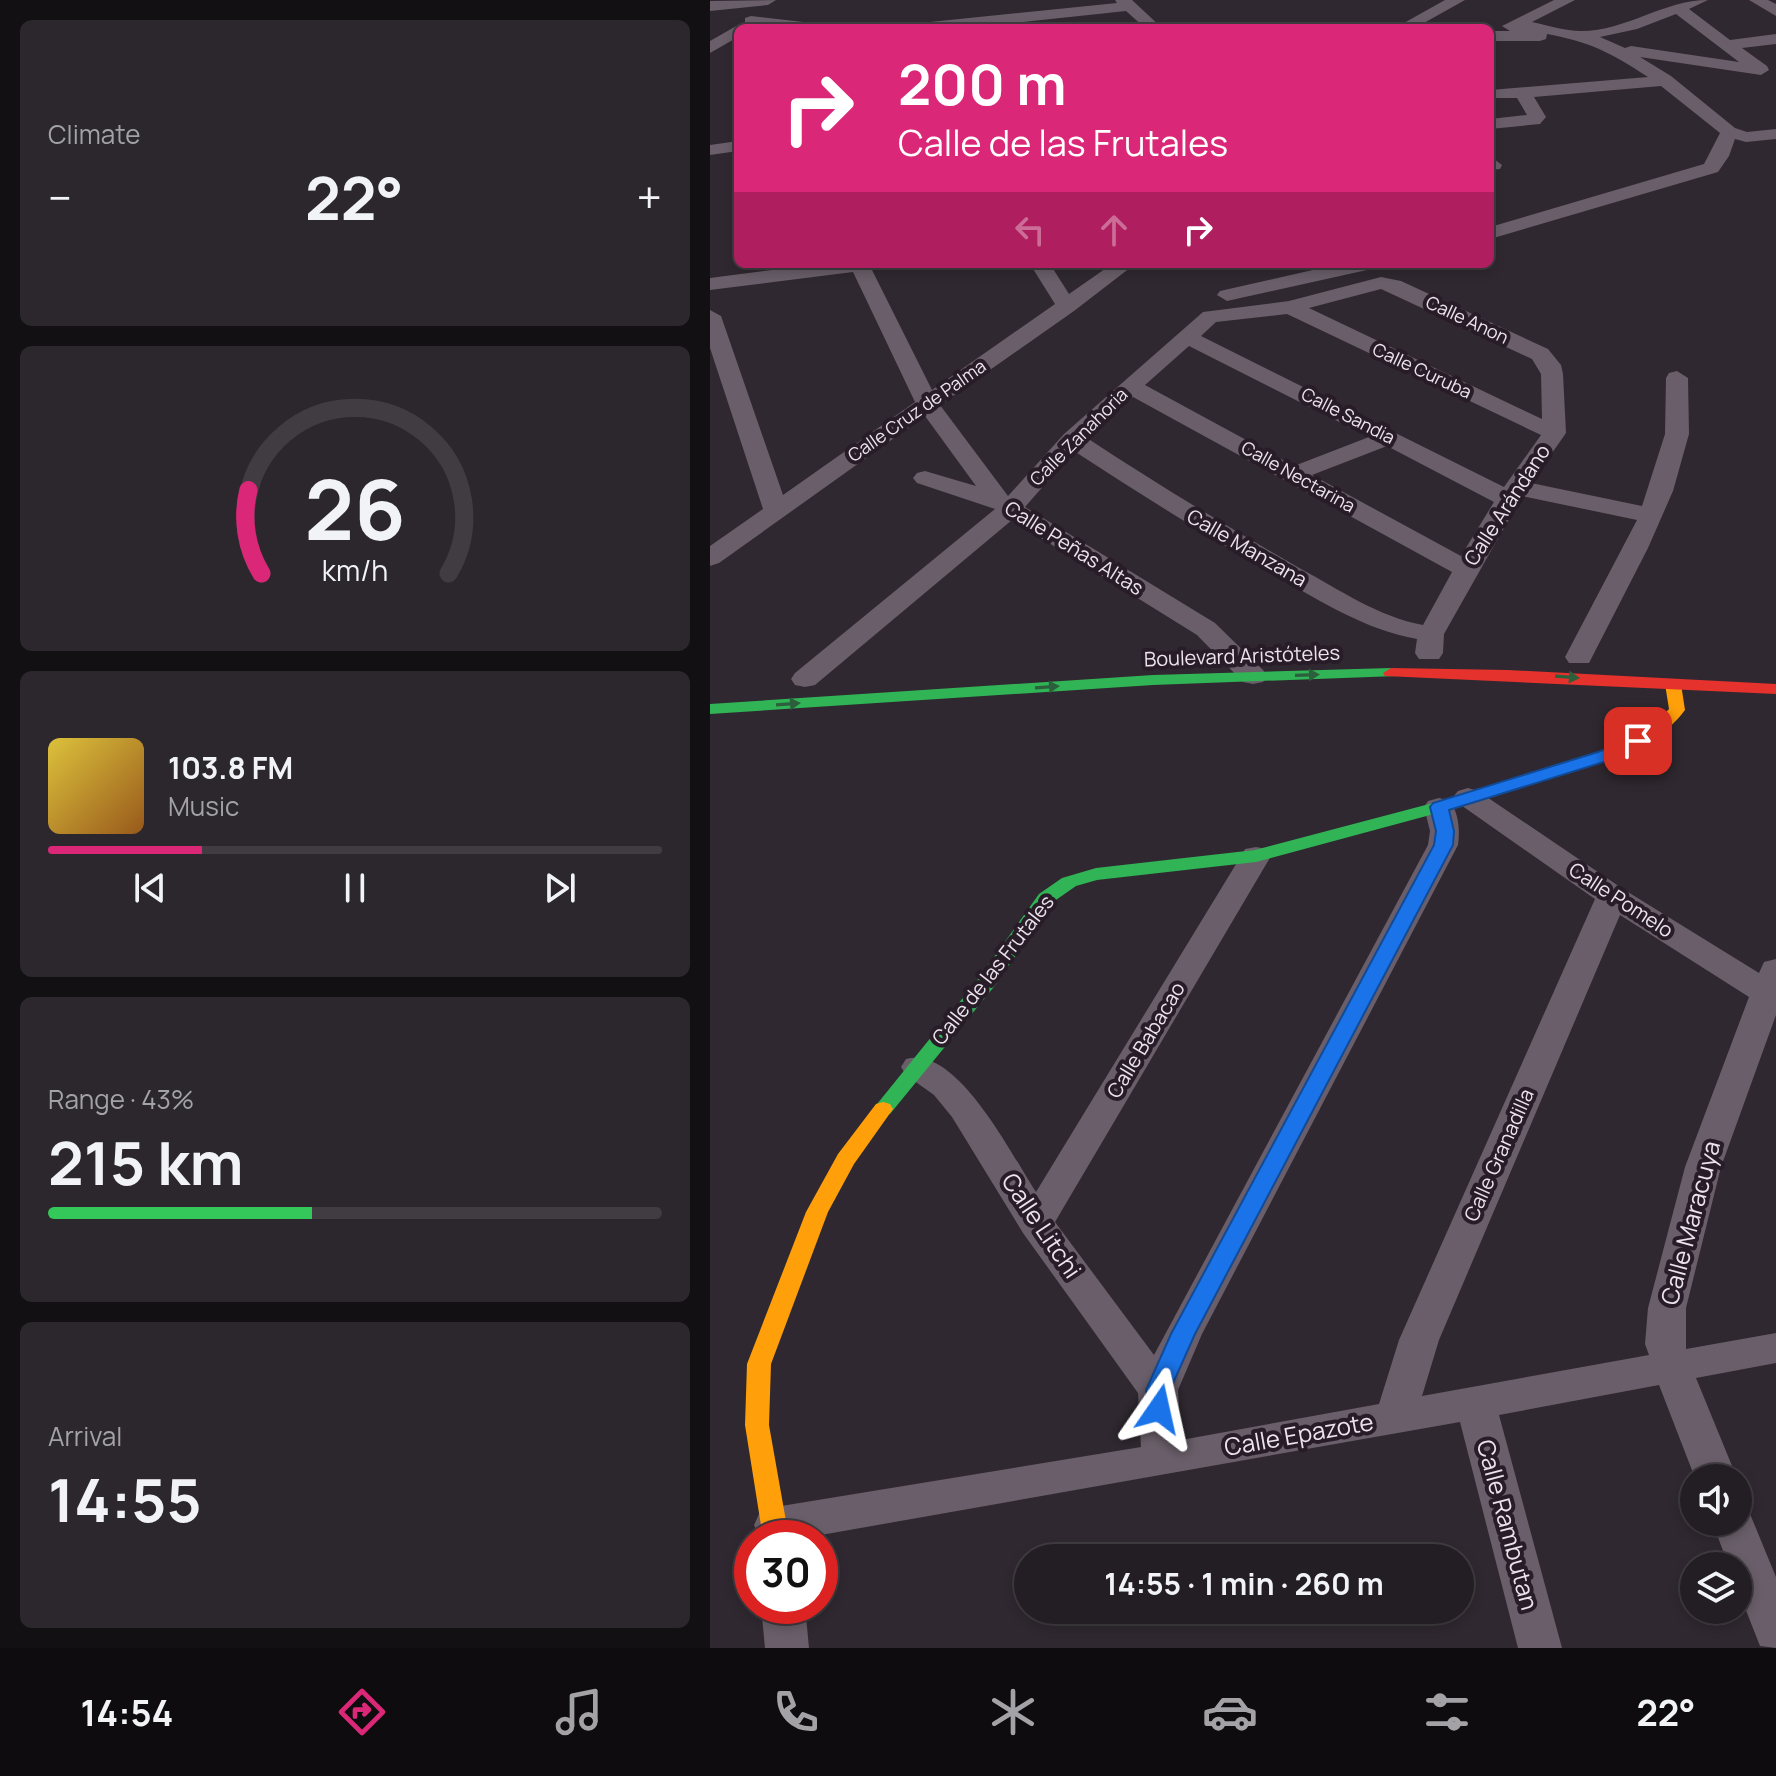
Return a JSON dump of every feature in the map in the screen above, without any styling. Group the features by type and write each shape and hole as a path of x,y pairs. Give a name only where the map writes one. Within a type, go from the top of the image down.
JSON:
{"street":[{"path":"710,6 768,0"},
{"path":"746,24 783,0"},
{"path":"1421,18 1457,0"},
{"path":"1494,33 1567,0"},
{"path":"1494,35 1579,35 1615,31 1680,10 1700,0"},
{"path":"1757,0 1776,11"},
{"path":"953,24 1126,3 1150,24"},
{"path":"1680,10 1776,81"},
{"path":"1516,24 1579,35 1621,50 1761,70"},
{"path":"710,48 734,32"},
{"path":"1728,45 1776,39"},
{"path":"1621,50 1665,80 1729,132 1746,137 1776,134"},
{"path":"1494,77 1544,92"},
{"path":"1494,93 1523,94 1665,80"},
{"path":"1494,124 1534,120 1537,117 1523,94"},
{"path":"1494,232 1711,168 1720,156 1729,132"},
{"path":"710,150 734,147"},
{"path":"710,284 835,268"},
{"name":"Calle Peñas Altas","path":"860,268 927,403 1004,505 1206,629 1234,655 1257,665"},
{"path":"1043,268 1067,307"},
{"name":"Calle Cruz de Palma","path":"710,558 1120,268"},
{"name":"Calle Zanahoria","path":"797,680 1004,505 1072,439 1210,316 1240,278 1243,268"},
{"path":"1227,295 1349,268"},
{"name":"Calle Anon","path":"1290,307 1370,284 1394,285 1540,354"},
{"path":"1210,316 1290,307"},
{"name":"Calle Curuba","path":"1290,307 1554,433"},
{"path":"710,316 776,511"},
{"name":"Calle Sandia","path":"1186,337 1389,437 1512,493 1649,515"},
{"name":"Calle Arándano","path":"1430,648 1466,569 1512,493 1554,433 1552,374 1550,365 1540,354"},
{"path":"1580,657 1649,515 1671,459 1677,431 1677,378"},
{"name":"Calle Nectarina","path":"1130,386 1466,569"},
{"path":"1294,474 1389,437"},
{"name":"Calle Manzana","path":"1072,439 1199,522 1430,648"},
{"path":"925,478 1004,505"},
{"name":"Boulevard Aristóteles","path":"1202,656 1234,655"},
{"name":"Boulevard Aristóteles","path":"710,709 1257,665 1776,689"},
{"path":"797,680 833,677"},
{"name":"Calle de las Frutales","path":"773,1520 757,1425 759,1364 817,1212 868,1127 1016,944 1037,909 1059,887 1096,874 1256,856 1454,802 1604,756 1661,729 1677,710 1673,684"},
{"path":"1162,1460 1158,1390 1183,1334 1443,845 1454,802"},
{"name":"Calle Pomelo","path":"1454,802 1774,989"},
{"name":"Calle Babacao","path":"1036,1223 1256,856"},
{"name":"Calle Granadilla","path":"1395,1418 1419,1340 1612,896"},
{"name":"Calle Maracuya","path":"1710,1464 1665,1344 1667,1308 1703,1167 1774,989"},
{"name":"Calle Litchi","path":"918,1067 946,1087 964,1108 1036,1223 1158,1390"},
{"name":"Calle Epazote","path":"835,1520 1776,1348"},
{"name":"Calle Rambutan","path":"1475,1402 1540,1648"},
{"path":"1738,1536 1776,1632"},
{"path":"785,1624 787,1648"}],"traffic: fast":[{"path":"710,709 1153,680 1391,673"},
{"path":"883,1109 986,983 1046,898 1069,882 1096,874 1256,856 1439,807 1557,770"}],"traffic: slow":[{"path":"1557,770 1604,756 1661,729 1677,710 1673,684"},
{"path":"773,1520 757,1425 759,1364 817,1212 846,1159 883,1109"}],"traffic: jam":[{"path":"1391,673 1508,675 1776,689"}],"route":[{"path":"1159,1409 1158,1390 1183,1334 1443,845 1445,831 1439,807 1604,756 1638,741"}]}
